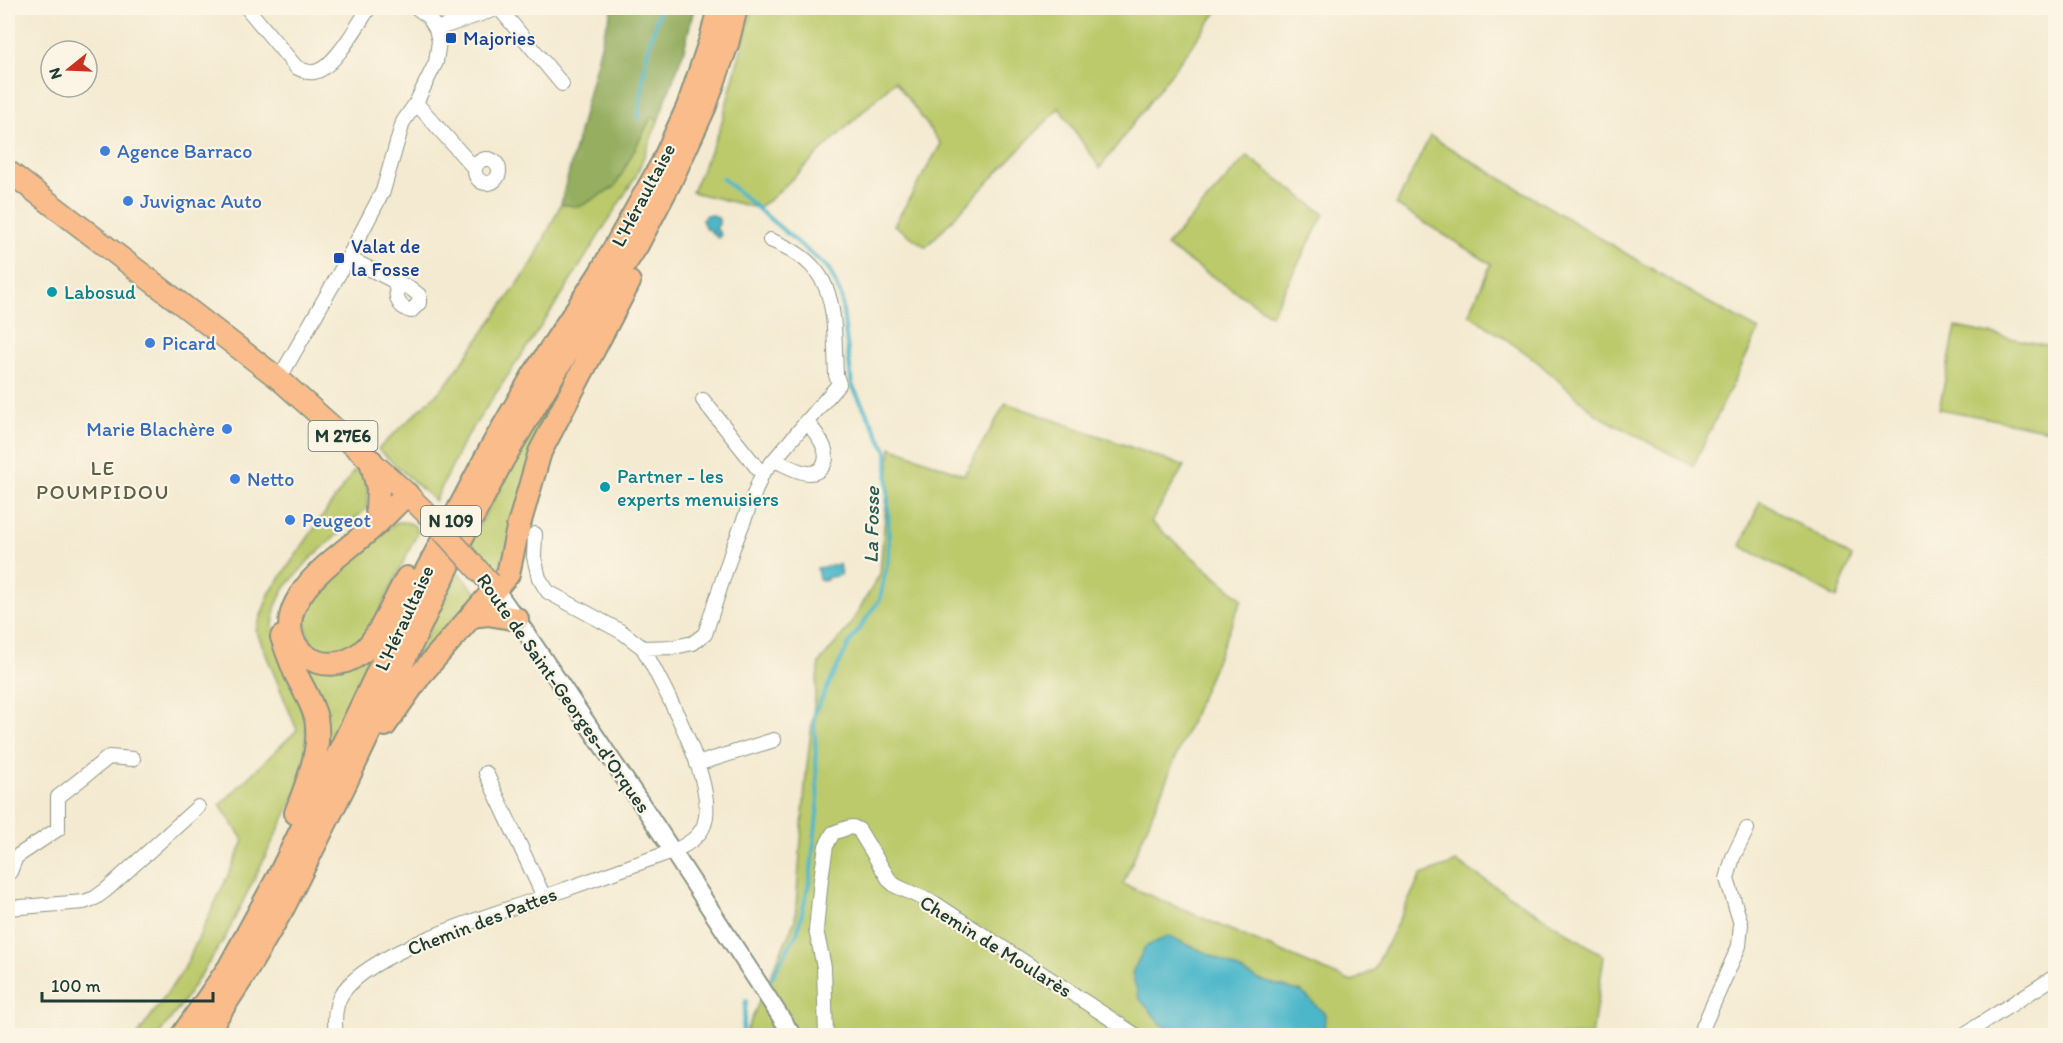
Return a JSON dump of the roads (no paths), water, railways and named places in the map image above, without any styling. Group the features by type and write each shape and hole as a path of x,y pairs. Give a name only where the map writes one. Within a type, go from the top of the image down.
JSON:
{"highway":[{"path":"371,461 378,489 376,517 302,593 290,621 291,633 300,651 314,662 334,664 349,660 367,648 376,634 456,482 484,434 585,281 650,171 687,79 711,8"},
{"name":"L'Héraultaise","path":"182,1035 229,968 275,884 363,705 421,580 484,460 533,376 600,274 662,164 688,107 719,8"},
{"name":"L'Héraultaise","path":"204,1035 242,978 284,906 344,786 461,539 503,459 556,370 637,245 670,182 705,106 727,44 736,8"},
{"path":"284,906 329,830 380,733 421,674 471,616 493,586 508,574 518,528 540,452 670,201 713,110 735,47 744,8"},
{"path":"176,1035 199,1003 247,918 287,836 316,754 317,733 311,703 291,662 282,637 280,625 284,603 302,576 376,517 415,502"},
{"path":"471,616 488,614 517,619"}],"main road":[{"name":"Route de Saint-Georges-d'Orques","path":"9,175 279,379 415,502 493,586"}],"street":[{"path":"247,8 296,67 313,73 329,65 369,8"},
{"path":"279,379 348,258 383,191 403,122 416,103 436,62 440,41 436,29 428,16 417,8"},
{"path":"436,29 499,8 562,84"},
{"path":"416,103 475,169"},
{"path":"535,534 534,557 538,578 548,591 622,632 643,648 674,647 693,643 705,634 733,548 762,474 839,384 836,375 831,299 818,271 786,246 770,240"},
{"path":"348,258 396,282"},
{"path":"703,400 762,474"},
{"path":"774,460 808,473 816,472 823,467 827,458 825,451 806,421"},
{"name":"Route de Saint-Georges-d'Orques","path":"493,586 673,851"},
{"name":"Chemin des Pattes","path":"336,1035 337,1004 343,992 357,977 384,959 447,931 673,851 695,838 704,825 707,808 694,751 643,648"},
{"path":"697,764 774,740"},
{"path":"8,873 16,857 58,829 58,797 109,757 133,759"},
{"path":"486,773 544,897"},
{"path":"8,908 84,902 95,898 198,807"},
{"name":"Chemin de Moularès","path":"826,1035 824,967 816,930 821,879 826,846 833,833 853,828 859,830 896,886 936,904 1137,1035"},
{"path":"1699,1035 1739,946 1741,924 1727,879 1732,857 1747,829"},
{"name":"M 27E6","path":"673,851 728,932 793,1035"},
{"path":"1962,1035 2055,976"}],"water":[{"path":"706,215 713,215 719,219 716,228 721,235 718,238 711,232 712,230 706,229 702,220"},
{"path":"839,564 841,575 822,581 819,579 817,568"},
{"path":"1168,936 1259,980 1302,992 1325,1014 1324,1035 1182,1035 1162,1025 1139,998 1132,973 1145,947"}],"waterway":[{"name":"La Fosse","path":"638,119 646,57 660,8"},
{"name":"La Fosse","path":"722,178 829,269 841,295 852,385 887,452 889,554 880,599 850,642 814,714 818,805 810,879 797,933 771,979"},
{"name":"La Fosse","path":"742,1036 746,1001"}],"place":[{"name":"Majories","path":"451,38"},
{"name":"Agence Barraco","path":"105,151"},
{"name":"Juvignac Auto","path":"128,201"},
{"name":"Valat de la Fosse","path":"339,258"},
{"name":"Labosud","path":"52,292"},
{"name":"Picard","path":"150,343"},
{"name":"Marie Blachère","path":"227,429"},
{"name":"Netto","path":"235,479"},
{"name":"Partner - les experts menuisiers","path":"605,487"},
{"name":"Peugeot","path":"290,520"}],"district":[{"name":"LE POUMPIDOU","path":"103,479"}]}
